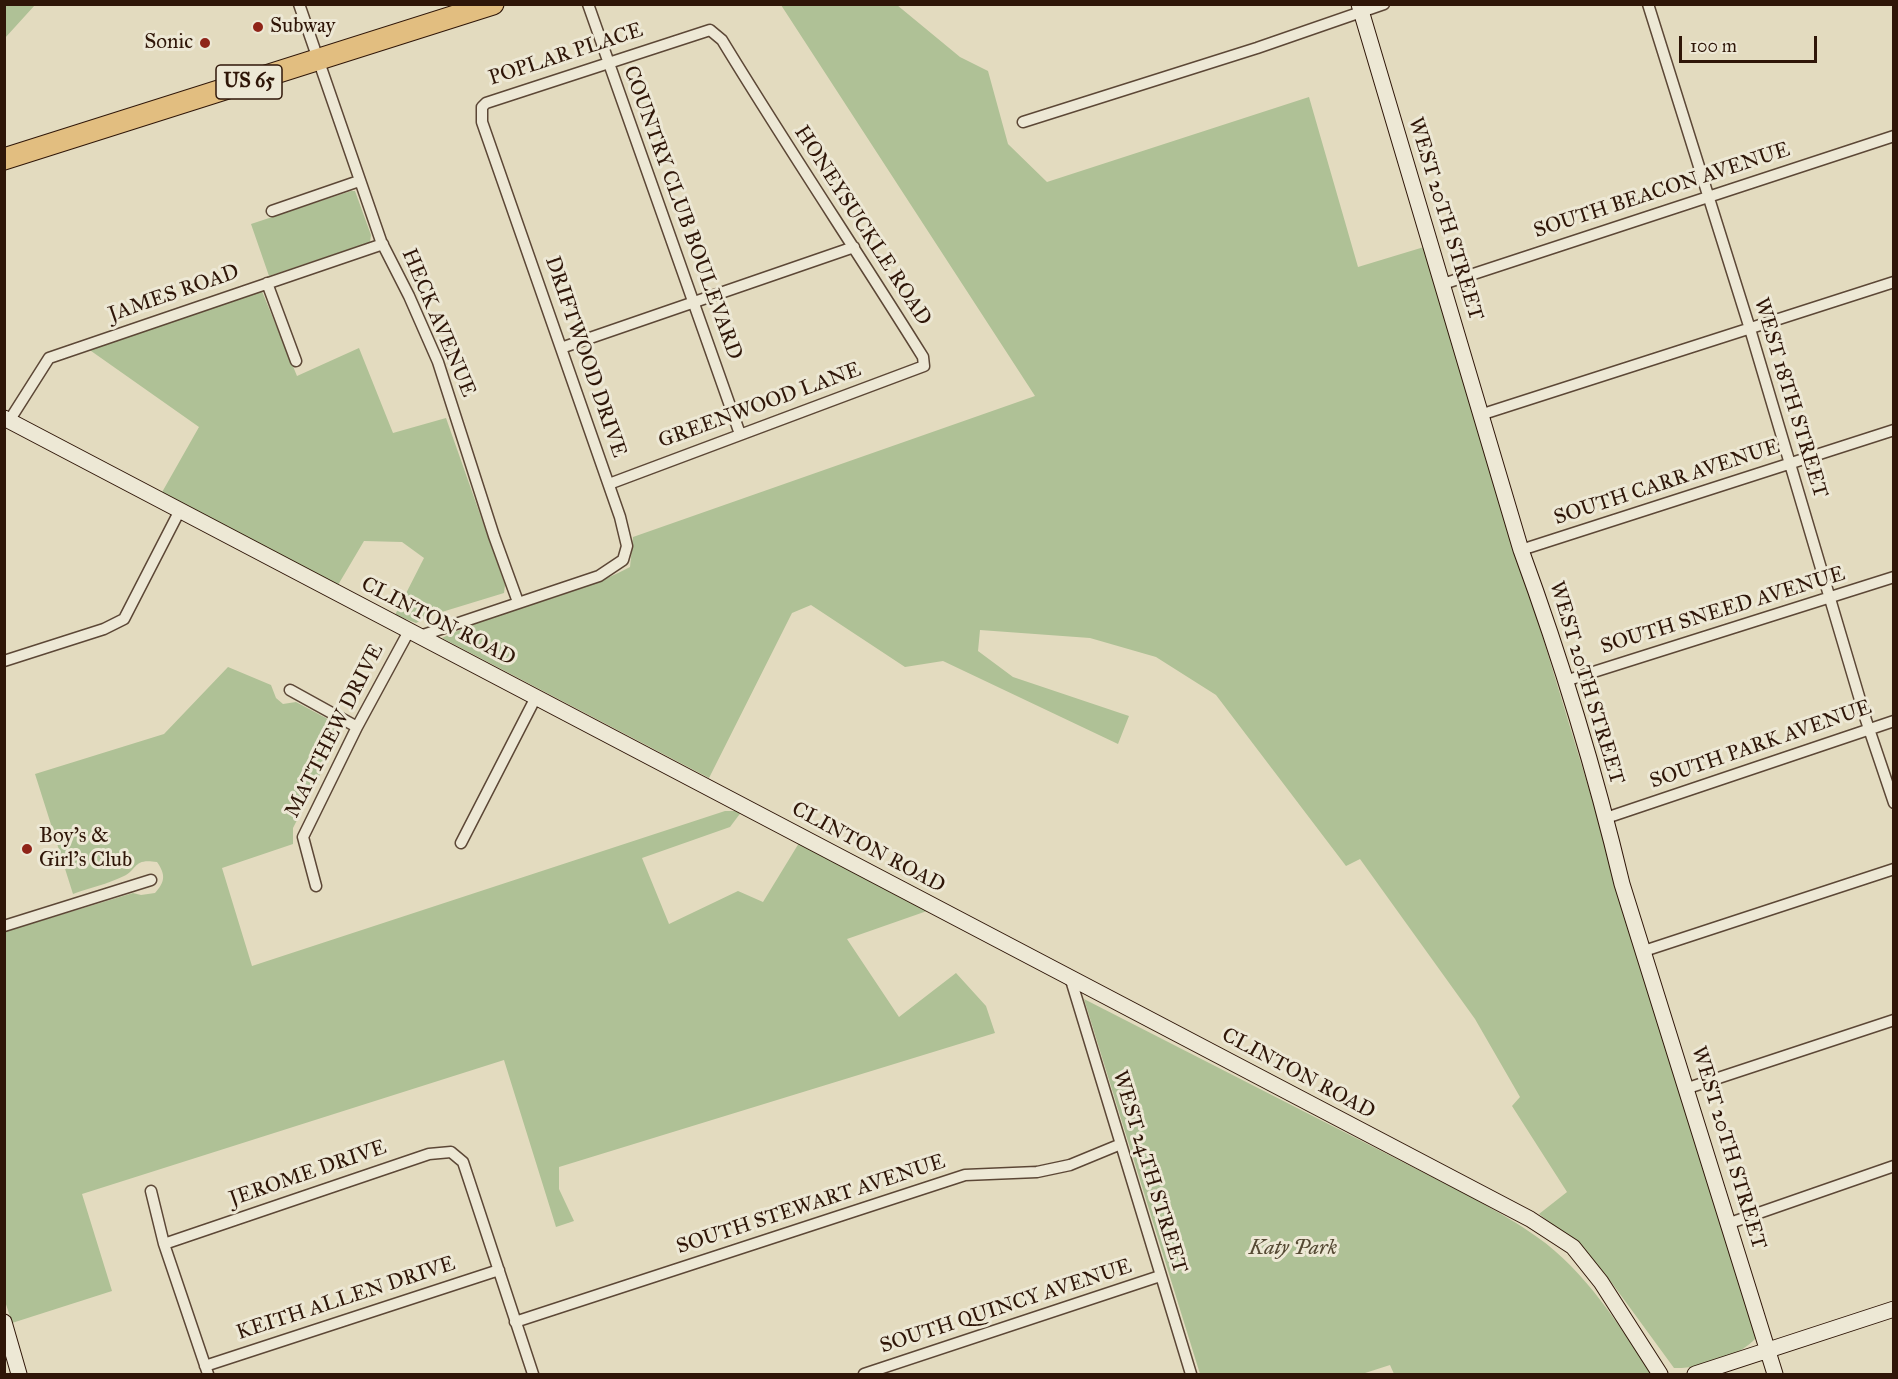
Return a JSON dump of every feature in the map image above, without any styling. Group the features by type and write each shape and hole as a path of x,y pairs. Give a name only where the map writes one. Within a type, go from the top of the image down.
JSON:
{"highway":[{"name":"US 65","path":"4,159 494,4"}],"street":[{"name":"HECK AVENUE","path":"298,4 383,244 438,362 494,536 518,602"},
{"name":"COUNTRY CLUB BOULEVARD","path":"588,4 740,434"},
{"path":"1023,122 1257,48 1360,8 1384,4"},
{"name":"WEST 18TH STREET","path":"1648,4 1750,329 1893,803"},
{"name":"WEST 20TH STREET","path":"1360,8 1480,415 1521,550 1545,616 1606,818 1622,884 1688,1088 1775,1374"},
{"name":"POPLAR PLACE","path":"500,175 480,115 486,103 710,30 718,34 745,78"},
{"name":"HONEYSUCKLE ROAD","path":"745,78 925,362 919,368 891,378"},
{"name":"SOUTH BEACON AVENUE","path":"1443,284 1893,136"},
{"name":"DRIFTWOOD DRIVE","path":"500,175 626,535 626,554 617,566 599,576 518,602"},
{"path":"272,211 359,181"},
{"name":"JAMES ROAD","path":"7,419 49,358 383,244"},
{"path":"561,348 854,247"},
{"path":"1480,415 1893,282"},
{"path":"267,283 296,361"},
{"name":"GREENWOOD LANE","path":"609,484 891,378"},
{"name":"CLINTON ROAD","path":"7,419 179,512 1539,1224 1573,1247 1601,1282 1660,1374"},
{"name":"SOUTH CARR AVENUE","path":"1521,550 1893,430"},
{"path":"4,662 104,629 124,620 179,512"},
{"name":"SOUTH SNEED AVENUE","path":"1564,681 1830,599 1893,577"},
{"path":"414,633 518,602"},
{"name":"MATTHEW DRIVE","path":"316,886 303,837 357,727 414,633"},
{"path":"290,690 357,727"},
{"path":"460,843 536,697"},
{"name":"SOUTH PARK AVENUE","path":"1606,818 1893,721"},
{"path":"1644,951 1893,869"},
{"path":"4,926 151,880"},
{"name":"WEST 24TH STREET","path":"1071,980 1191,1374"},
{"path":"1688,1088 1893,1020"},
{"name":"SOUTH STEWART AVENUE","path":"515,1322 965,1175 1037,1172 1070,1165 1121,1144"},
{"name":"JEROME DRIVE","path":"164,1244 429,1154 451,1152 463,1162 498,1270"},
{"path":"1730,1223 1893,1166"},
{"path":"151,1191 164,1244 207,1370"},
{"path":"498,1270 532,1374"},
{"name":"KEITH ALLEN DRIVE","path":"207,1370 498,1270"},
{"name":"SOUTH QUINCY AVENUE","path":"864,1374 1160,1276"},
{"path":"1695,1374 1768,1353 1893,1309"},
{"path":"4,1322 7,1345 19,1374"}],"green space":[{"path":"4,5 35,5 5,38"},
{"path":"781,5 897,5 960,57 988,71 1008,144 1047,182 1309,97 1358,267 1424,247 1756,1338 1749,1345 1729,1356 1706,1364 1674,1368 1606,1275 1584,1250 1539,1214 1567,1192 1512,1106 1520,1097 1475,1019 1360,859 1346,866 1216,695 1156,657 1090,638 980,630 978,651 1013,677 1129,716 1118,744 943,661 905,667 811,605 792,613 709,778 442,638 489,619 584,587 630,567 633,537 1035,396"},
{"path":"355,191 371,235 370,242 269,276 251,224"},
{"path":"261,289 297,376 359,348 393,433 446,418 505,585 504,593 432,615 416,623 395,615 424,558 402,542 364,541 338,585 161,494 199,427 84,346"},
{"path":"228,667 271,685 276,698 283,704 296,702 339,725 341,733 293,828 293,844 222,868 252,966 725,811 742,811 730,827 642,858 669,924 738,891 763,902 799,843 927,911 847,939 899,1017 956,973 986,1006 995,1033 559,1167 559,1189 574,1221 556,1227 504,1060 82,1194 112,1291 12,1323 4,1298 4,932 133,893 141,895 155,893 163,878 157,862 149,861 140,863 118,879 73,894 35,774 164,734"},
{"name":"Katy Park","path":"1084,999 1477,1200 1522,1227 1571,1266 1600,1300 1652,1374 1394,1374 1390,1365 1362,1374 1200,1374"}],"place":[{"name":"Subway","path":"258,27"},
{"name":"Sonic","path":"205,43"},
{"name":"Boy's & Girl's Club","path":"27,849"}]}
